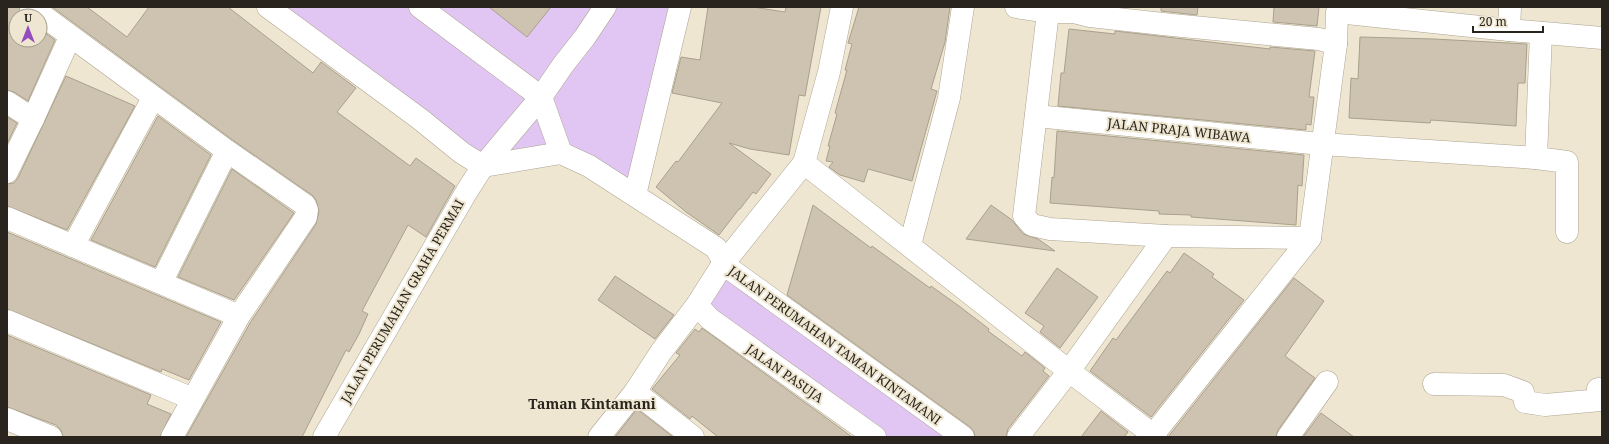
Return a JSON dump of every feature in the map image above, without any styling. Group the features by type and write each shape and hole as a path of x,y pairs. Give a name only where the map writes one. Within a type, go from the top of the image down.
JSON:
{"street":[{"path":"31,7 153,98 305,205 307,210 306,217 239,316 172,437"},
{"path":"268,7 462,153 483,166 561,153 541,96 420,7"},
{"name":"JALAN PERUMAHAN GRAHA PERMAI","path":"324,437 483,166 541,96 586,37 605,7"},
{"path":"634,195 680,7"},
{"path":"599,437 634,392 661,352 697,305 723,264 804,164 829,72 842,7"},
{"path":"910,245 949,98 963,7"},
{"path":"1016,7 1074,12 1090,16 1174,16 1319,39 1336,44"},
{"path":"1509,30 1510,7"},
{"path":"804,164 910,245 1068,371 1155,436 1310,238 1321,144 1336,44 1338,10 1367,11 1509,30 1602,38"},
{"path":"1061,11 1036,116 1024,216 1032,225 1050,229 1166,236 1310,238"},
{"path":"1536,158 1541,33"},
{"path":"7,172 33,120 70,37"},
{"path":"73,246 153,98"},
{"path":"7,102 33,120"},
{"name":"JALAN PRAJA WIBAWA","path":"1036,116 1321,144 1536,158 1567,162 1567,232"},
{"path":"161,283 227,151"},
{"name":"JALAN PERUMAHAN TAMAN KINTAMANI","path":"561,153 589,166 716,248 721,256 723,264 963,437"},
{"path":"7,218 239,316"},
{"path":"1018,437 1166,236"},
{"name":"JALAN PASUJA","path":"697,305 710,319 875,437"},
{"path":"7,320 193,399"},
{"path":"1288,437 1327,382"},
{"path":"1434,384 1504,385 1523,392 1525,402 1545,405 1601,400 1598,389 1602,389"},
{"path":"634,392 693,437"},
{"path":"7,419 50,437"}],"shaded area":[{"path":"268,7 680,7 635,195 561,153 483,166"},
{"path":"723,264 963,437 875,437 697,305"}],"building":[{"path":"7,7 19,7 8,8 8,48 48,48 48,35 55,40 28,101 14,92 7,90"},
{"path":"52,7 87,7 127,37 149,7 228,7 313,73 321,62 356,88 337,112 410,166 416,158 455,186 426,237 408,225 362,311 368,314 359,334 349,352 346,350 302,437 186,437 250,323 316,224 319,211 316,200 312,195 234,141"},
{"path":"489,7 551,7 527,37"},
{"path":"708,7 753,7 785,12 786,7 821,7 805,96 799,95 789,155 750,149 729,143 771,174 756,194 753,192 719,235 686,212 656,187 676,161 678,162 722,103 672,93 681,57 700,60"},
{"path":"859,7 950,7 945,42 931,89 937,91 912,181 868,169 864,182 840,175 829,167 833,162 826,161 830,146 828,146 837,114 835,113 847,70 845,70 852,44 848,43"},
{"path":"1161,7 1198,7 1197,15 1161,11"},
{"path":"1274,7 1319,7 1317,26 1273,22"},
{"path":"1069,29 1115,34 1115,31 1270,49 1270,47 1315,51 1309,97 1314,97 1311,125 1306,124 1306,130 1058,106 1061,73 1064,73"},
{"path":"1360,37 1527,44 1525,83 1518,83 1516,126 1431,120 1430,123 1349,118 1351,78 1358,79"},
{"path":"66,76 135,106 67,230 7,206 7,184 14,183 18,178"},
{"path":"158,116 211,155 155,267 91,240"},
{"path":"7,117 17,123 7,144"},
{"path":"1057,131 1304,155 1302,186 1298,185 1296,225 1191,217 1191,215 1159,214 1159,211 1050,203 1052,177 1054,178"},
{"path":"232,169 294,213 234,300 178,277"},
{"path":"813,205 871,248 872,246 930,288 931,286 959,306 989,329 988,331 1022,356 1025,352 1045,368 1043,371 1049,376 1008,429 1006,437 975,437 974,432 970,427 787,295"},
{"path":"991,205 1012,220 1023,234 1038,239 1055,251 966,239"},
{"path":"7,232 221,322 189,380 162,369 161,372 7,309"},
{"path":"1184,253 1214,274 1212,277 1244,300 1151,417 1090,371 1113,338 1116,340 1167,271 1170,273"},
{"path":"1057,268 1098,297 1060,348 1040,332 1044,326 1025,313"},
{"path":"615,276 674,315 655,339 598,300"},
{"path":"1294,278 1324,301 1285,356 1315,378 1278,430 1276,437 1168,437"},
{"path":"702,328 852,437 718,437 692,416 690,419 652,389 680,355 676,353 695,329 699,332"},
{"path":"7,335 151,395 147,404 171,414 160,437 63,437 61,430 56,425 7,407"},
{"path":"637,409 673,437 615,437"},
{"path":"1101,411 1128,432 1124,437 1081,437"},
{"path":"1321,413 1354,437 1303,437"}],"district":[{"name":"Taman Kintamani","path":"592,403"}]}
